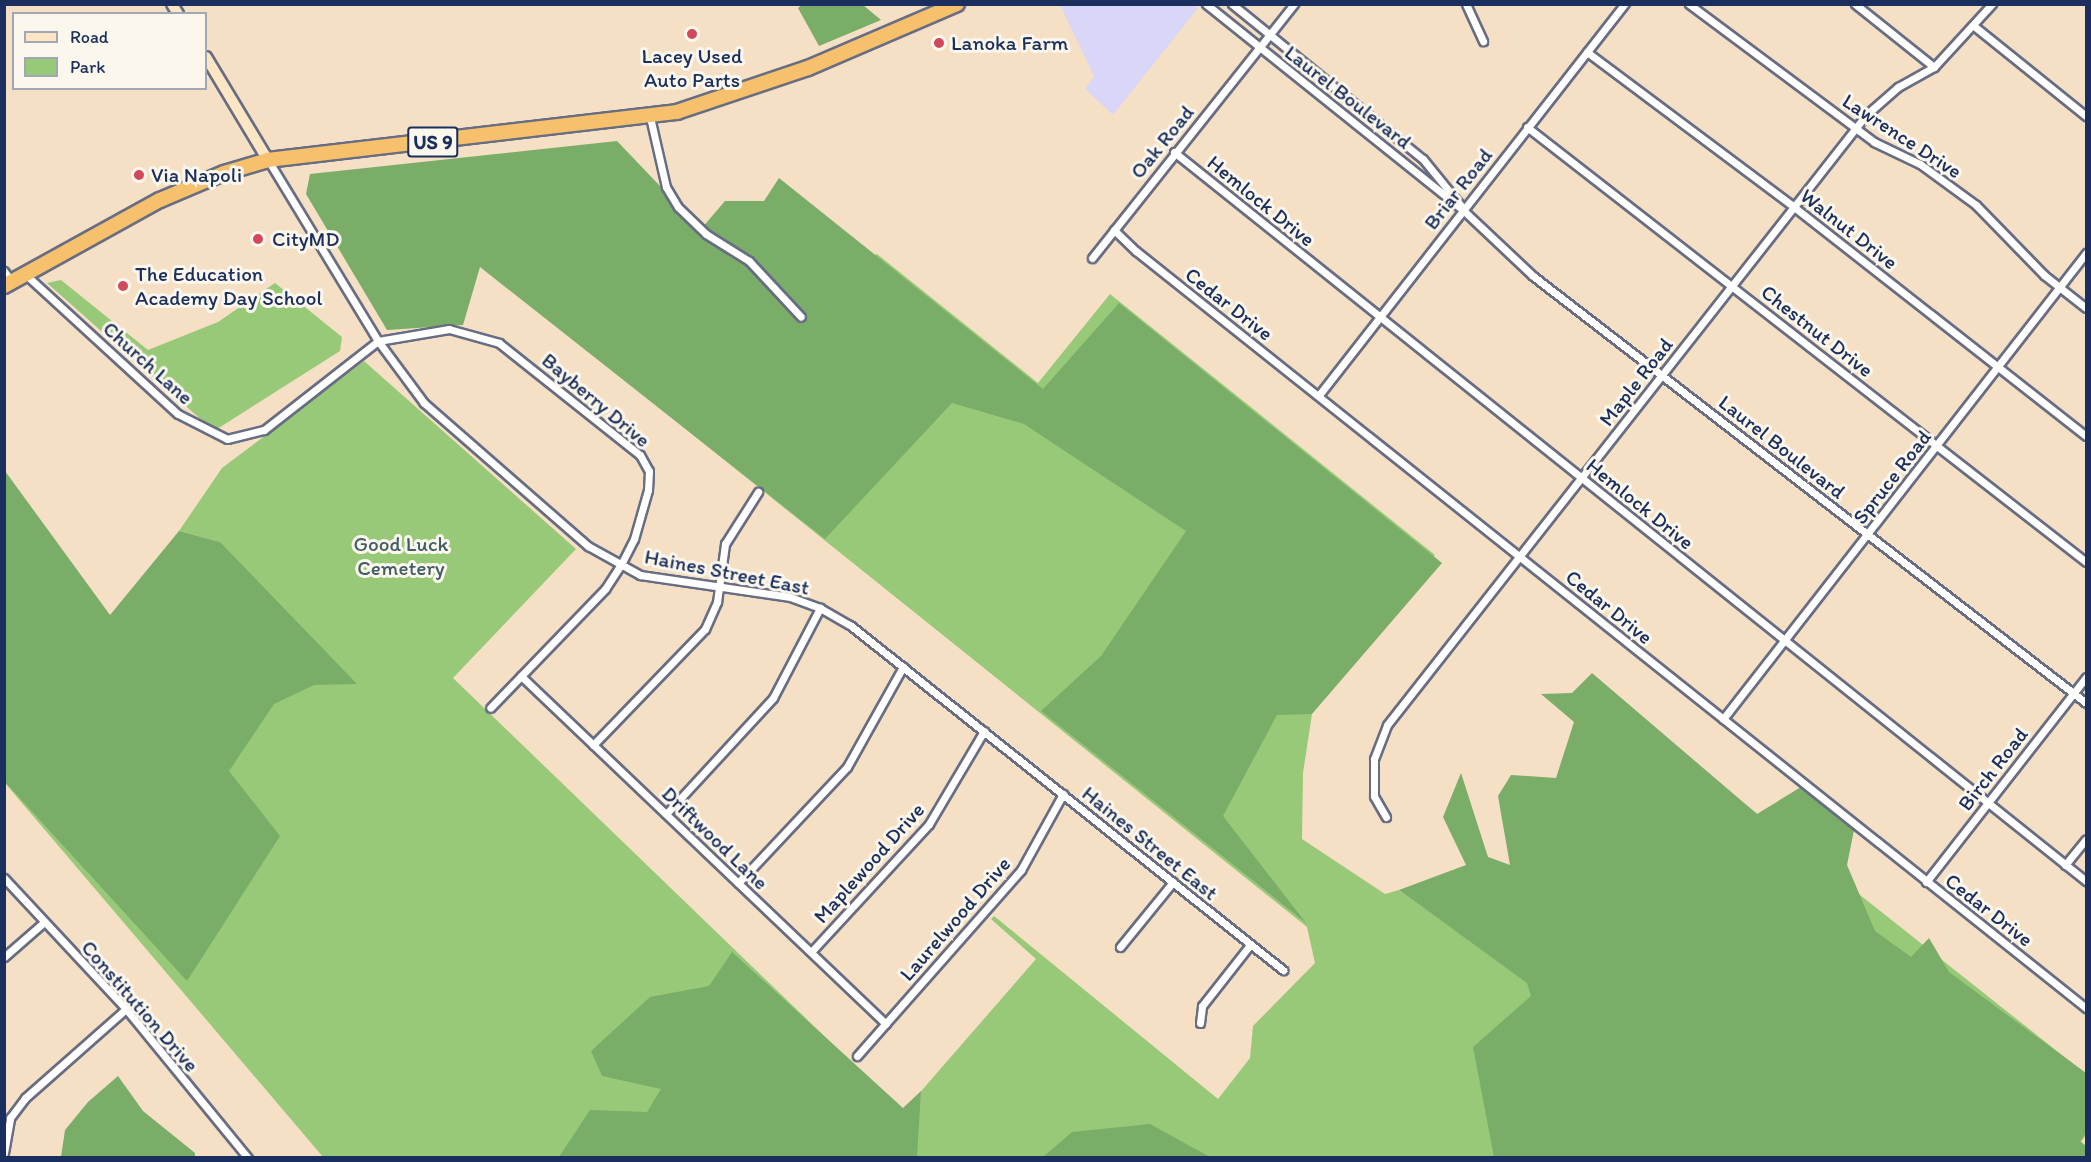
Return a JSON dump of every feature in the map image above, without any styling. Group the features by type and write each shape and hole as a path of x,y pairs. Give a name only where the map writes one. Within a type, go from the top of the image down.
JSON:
{"highway":[{"name":"US 9","path":"7,280 26,274 175,193 268,160 650,117 704,105 808,68 957,4"}],"street":[{"name":"Laurel Boulevard","path":"1206,4 1215,7 1259,48 1463,210"},
{"name":"Laurel Boulevard","path":"1232,4 1423,159 1463,210 1503,251 2086,703"},
{"name":"Oak Road","path":"1092,258 1294,4"},
{"path":"1466,4 1483,41"},
{"name":"Briar Road","path":"1319,395 1625,4"},
{"name":"Lawrence Drive","path":"1689,4 1874,142 1920,164 1976,206 2060,288 2086,308"},
{"path":"1855,4 1934,67"},
{"name":"Maple Road","path":"1386,817 1374,796 1374,759 1378,740 1855,128 1881,99 1934,67 1992,4"},
{"path":"1974,26 2086,116"},
{"name":"Walnut Drive","path":"1587,52 1794,207 2086,436"},
{"path":"207,59 268,160"},
{"path":"650,117 666,187 678,207 706,234 749,261 801,317"},
{"name":"Chestnut Drive","path":"1527,127 2086,562"},
{"name":"Hemlock Drive","path":"1174,152 1987,805 2086,881"},
{"name":"Haines Street East","path":"268,160 378,341 432,411 588,546 620,566 664,580 771,593 820,608 850,625 1283,970"},
{"name":"Cedar Drive","path":"1114,230 1136,251 2086,1008"},
{"name":"Spruce Road","path":"1723,720 2086,253"},
{"name":"Church Lane","path":"26,274 178,414 227,439 264,430 378,341"},
{"name":"Bayberry Drive","path":"378,341 449,329 483,336 515,354 632,447 649,471 648,490 634,539 605,589 490,708"},
{"path":"594,745 705,628 712,617 725,544 758,492"},
{"path":"666,814 773,698 820,608"},
{"path":"738,883 847,767 903,667"},
{"name":"Driftwood Lane","path":"521,676 886,1024"},
{"name":"Birch Road","path":"1926,882 2086,677"},
{"name":"Maplewood Drive","path":"811,952 929,824 984,731"},
{"name":"Laurelwood Drive","path":"857,1056 1021,870 1063,794"},
{"path":"2065,866 2086,838"},
{"name":"Constitution Drive","path":"4,878 43,923 126,1010 248,1158"},
{"path":"1120,947 1173,882"},
{"path":"4,957 43,923"},
{"path":"1200,1023 1202,1006 1251,945"},
{"path":"4,1153 10,1118 25,1098 126,1010"}],"shaded area":[{"path":"1193,4 1198,8 1113,115 1085,89 1094,76 1060,5"}],"green space":[{"path":"803,4 863,5 881,20 819,46 798,8"},
{"path":"617,141 701,229 725,201 764,201 779,178 1043,389 1119,303 1442,563 1312,714 1277,715 1223,816 1306,923 1041,711 1101,656 1186,531 1024,424 952,403 825,539 480,267 463,325 387,330 306,194 310,174"},
{"name":"Good Luck Cemetery","path":"877,254 1038,383 1110,294 1435,555 1307,714 1312,714 1303,773 1302,839 1385,894 1399,890 1456,931 1692,762 2086,1074 2086,1135 2079,1145 2086,1157 323,1157 5,783 4,714 220,542 179,531 222,468 364,361 576,549 453,678 903,1112 1036,959 991,919 994,916 1218,1099 1250,1058 1253,1026 1315,963 1307,927 561,329 845,268"},
{"path":"61,280 148,350 218,322 275,283 342,337 340,351 214,431 47,283"},
{"path":"5,471 110,615 179,531 220,542 357,684 314,685 274,704 229,771 280,836 187,981 5,782"},
{"path":"1592,673 1757,814 1801,787 1854,830 1847,865 1875,931 1911,957 1929,938 1949,972 2086,1073 2086,1133 2080,1141 2086,1146 2086,1157 1494,1157 1473,1047 1531,996 1527,983 1399,890 1466,865 1443,817 1461,773 1488,857 1510,865 1498,796 1511,775 1556,778 1574,722 1541,694 1572,693"},
{"path":"732,952 903,1108 921,1091 917,1157 559,1157 590,1110 647,1112 661,1089 602,1076 591,1051 650,997 709,986"},
{"path":"118,1076 143,1111 195,1153 195,1157 61,1157 65,1130 88,1102"},
{"path":"1150,1124 1210,1157 1043,1157 1072,1132"}],"place":[{"name":"Lacey Used Auto Parts","path":"692,34"},
{"name":"Lanoka Farm","path":"939,43"},
{"name":"Via Napoli","path":"139,175"},
{"name":"CityMD","path":"258,239"},
{"name":"The Education Academy Day School","path":"123,286"}]}
